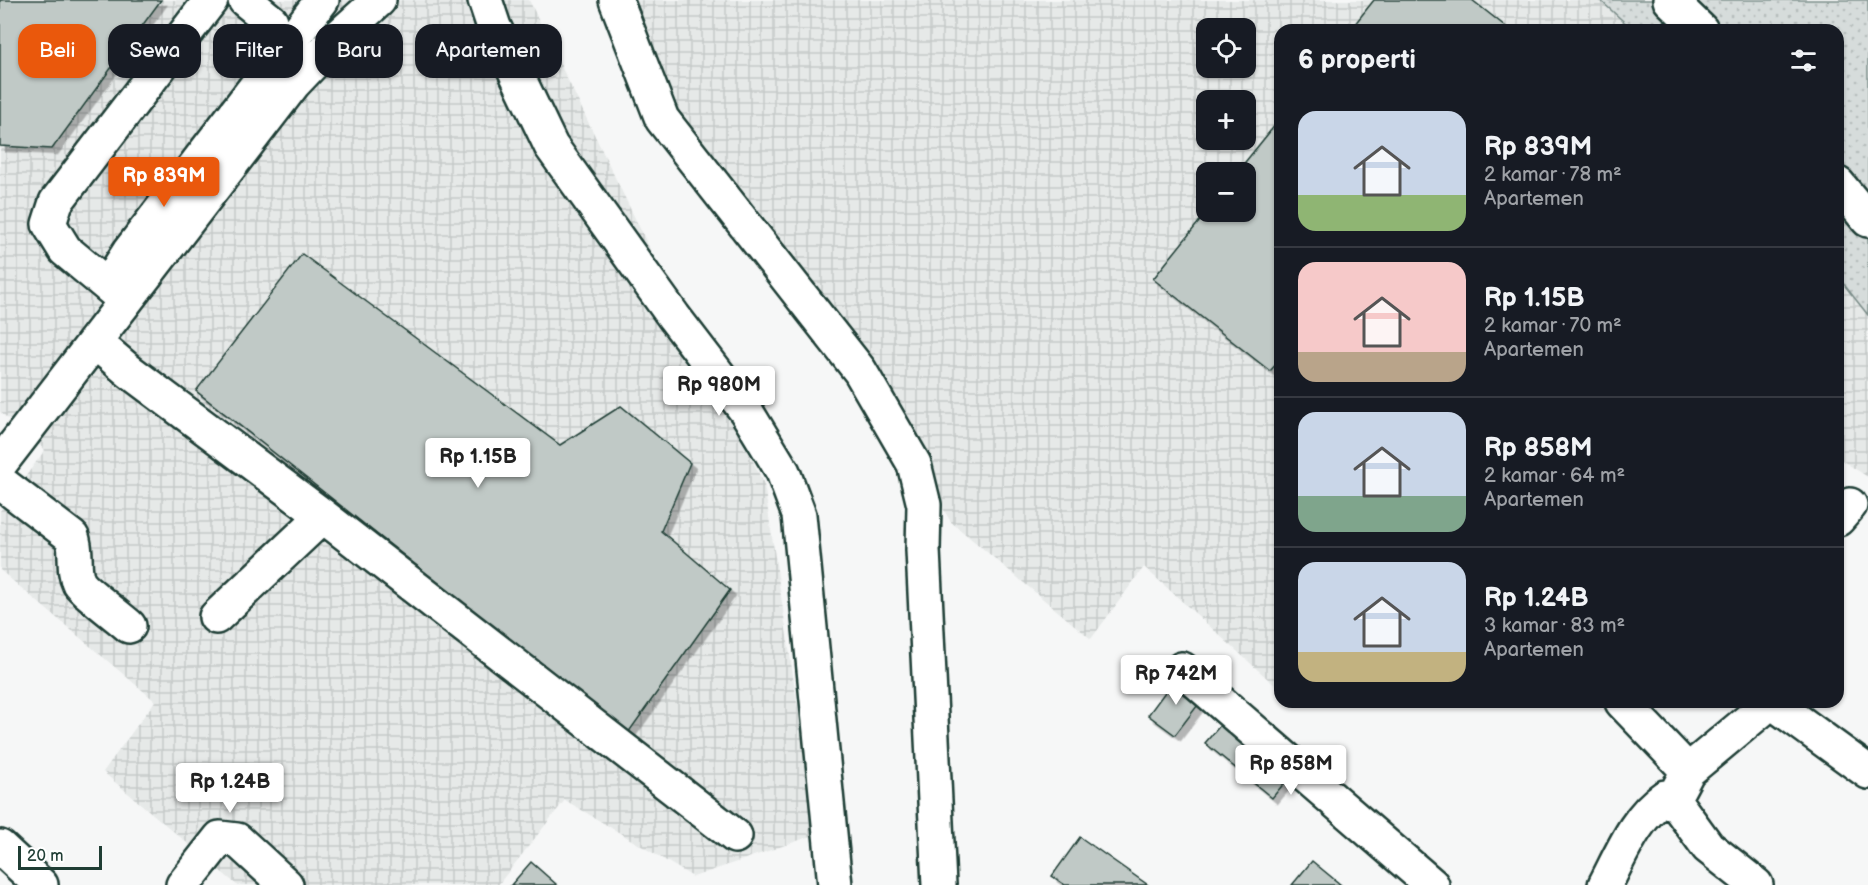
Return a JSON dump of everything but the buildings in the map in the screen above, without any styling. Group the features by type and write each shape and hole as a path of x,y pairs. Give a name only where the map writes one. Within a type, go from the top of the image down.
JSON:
{"street":[{"path":"119,296 65,250 49,224 56,202 211,0"},
{"path":"245,0 272,21"},
{"path":"119,296 115,274 129,252 322,0"},
{"path":"0,464 95,342 119,296 294,83 336,39 379,0"},
{"path":"485,0 498,36 551,146 674,317 746,411 783,472 799,515 835,885"},
{"path":"616,0 662,119 860,371 914,464 924,505 923,550 939,885"},
{"path":"1670,0 1695,24"},
{"path":"1844,191 1868,220"},
{"path":"95,342 129,371 323,516 735,836"},
{"path":"0,482 72,537 76,546 75,567 79,584 129,626"},
{"path":"216,617 323,516"},
{"path":"1182,669 1432,885"},
{"path":"1626,708 1681,785 1708,847 1756,885"},
{"path":"1605,885 1639,822 1655,804 1681,785 1762,708"},
{"path":"1780,708 1868,772"},
{"path":"183,885 220,838 237,840 286,885"},
{"path":"0,847 41,885"}],"shaded area":[{"path":"0,0 529,0 541,24 415,24 415,78 562,78 562,68 764,484 817,834 693,877 565,800 498,885 237,885 103,772 155,701 0,570 0,511 45,450 0,412"},
{"path":"619,0 1600,0 1626,24 1274,24 1274,684 1144,567 1091,639 951,522 842,341 625,50"},
{"path":"1600,0 1868,0 1868,315 1844,285 1844,24 1626,24"},
{"path":"1844,285 1868,315 1868,477 1844,462"}]}
